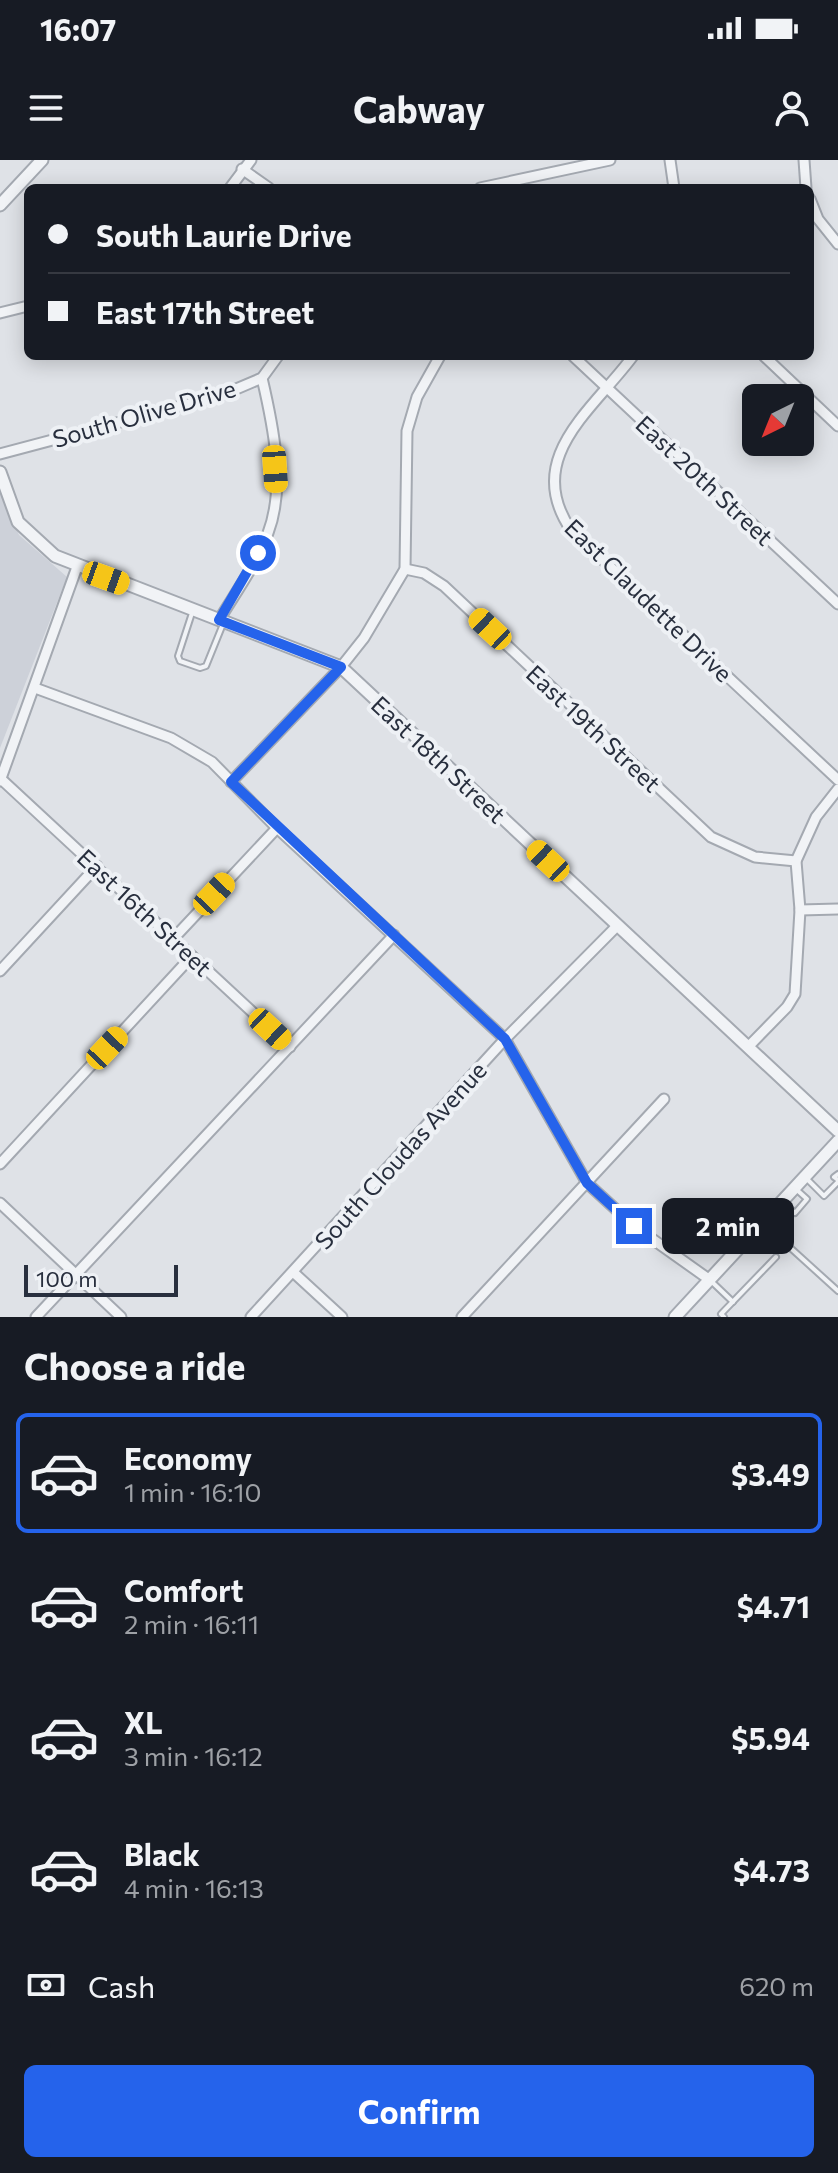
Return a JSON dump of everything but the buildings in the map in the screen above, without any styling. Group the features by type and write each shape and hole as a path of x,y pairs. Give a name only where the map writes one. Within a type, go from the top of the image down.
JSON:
{"street":[{"path":"0,205 42,160"},
{"path":"233,184 251,160"},
{"path":"499,184 610,160"},
{"path":"670,160 673,184"},
{"path":"804,160 806,184"},
{"path":"242,169 263,184"},
{"path":"814,209 838,244"},
{"path":"0,313 24,307"},
{"name":"South Olive Drive","path":"0,454 222,395 262,378 275,360"},
{"path":"231,782 341,667 364,638 405,569 407,431 417,397 438,360"},
{"name":"East 20th Street","path":"577,360 838,604"},
{"name":"East Claudette Drive","path":"630,360 566,438 557,455 554,490 563,518 571,530 838,780"},
{"path":"768,360 838,426"},
{"path":"222,621 273,519 277,495 272,417 262,378"},
{"name":"East 18th Street","path":"0,472 10,508 28,534 55,556 341,667 838,1131"},
{"path":"0,779 77,567"},
{"name":"East 19th Street","path":"405,569 424,573 444,586 711,837 755,857 796,861"},
{"path":"35,688 193,748 505,1039 587,1183 634,1226 710,1280"},
{"name":"East 16th Street","path":"0,779 290,1047"},
{"path":"748,1047 787,1007 795,994 800,910 796,861 816,817 838,789"},
{"path":"173,939 277,828"},
{"path":"0,971 97,866"},
{"path":"800,910 838,909"},
{"name":"South Cloudas Avenue","path":"251,1317 505,1039 617,926"},
{"path":"36,1317 394,935"},
{"path":"0,1164 192,956"},
{"path":"462,1317 664,1099"},
{"path":"675,1317 838,1141"},
{"path":"0,1203 121,1317"},
{"path":"293,1272 342,1317"}],"lane":[{"path":"193,610 178,656 180,661 200,668 206,666 222,621"},
{"path":"805,1177 824,1196 838,1181 834,1177 838,1174"},
{"path":"782,1202 795,1213 807,1199 795,1188"},
{"path":"763,1223 838,1291"},
{"path":"724,1317 721,1314 776,1257"},
{"path":"710,1280 733,1302"}],"shaded area":[{"path":"0,492 19,535 67,577 0,748"}],"route":[{"path":"258,553 219,620 341,667 231,782 505,1039 587,1183 634,1226"}]}
